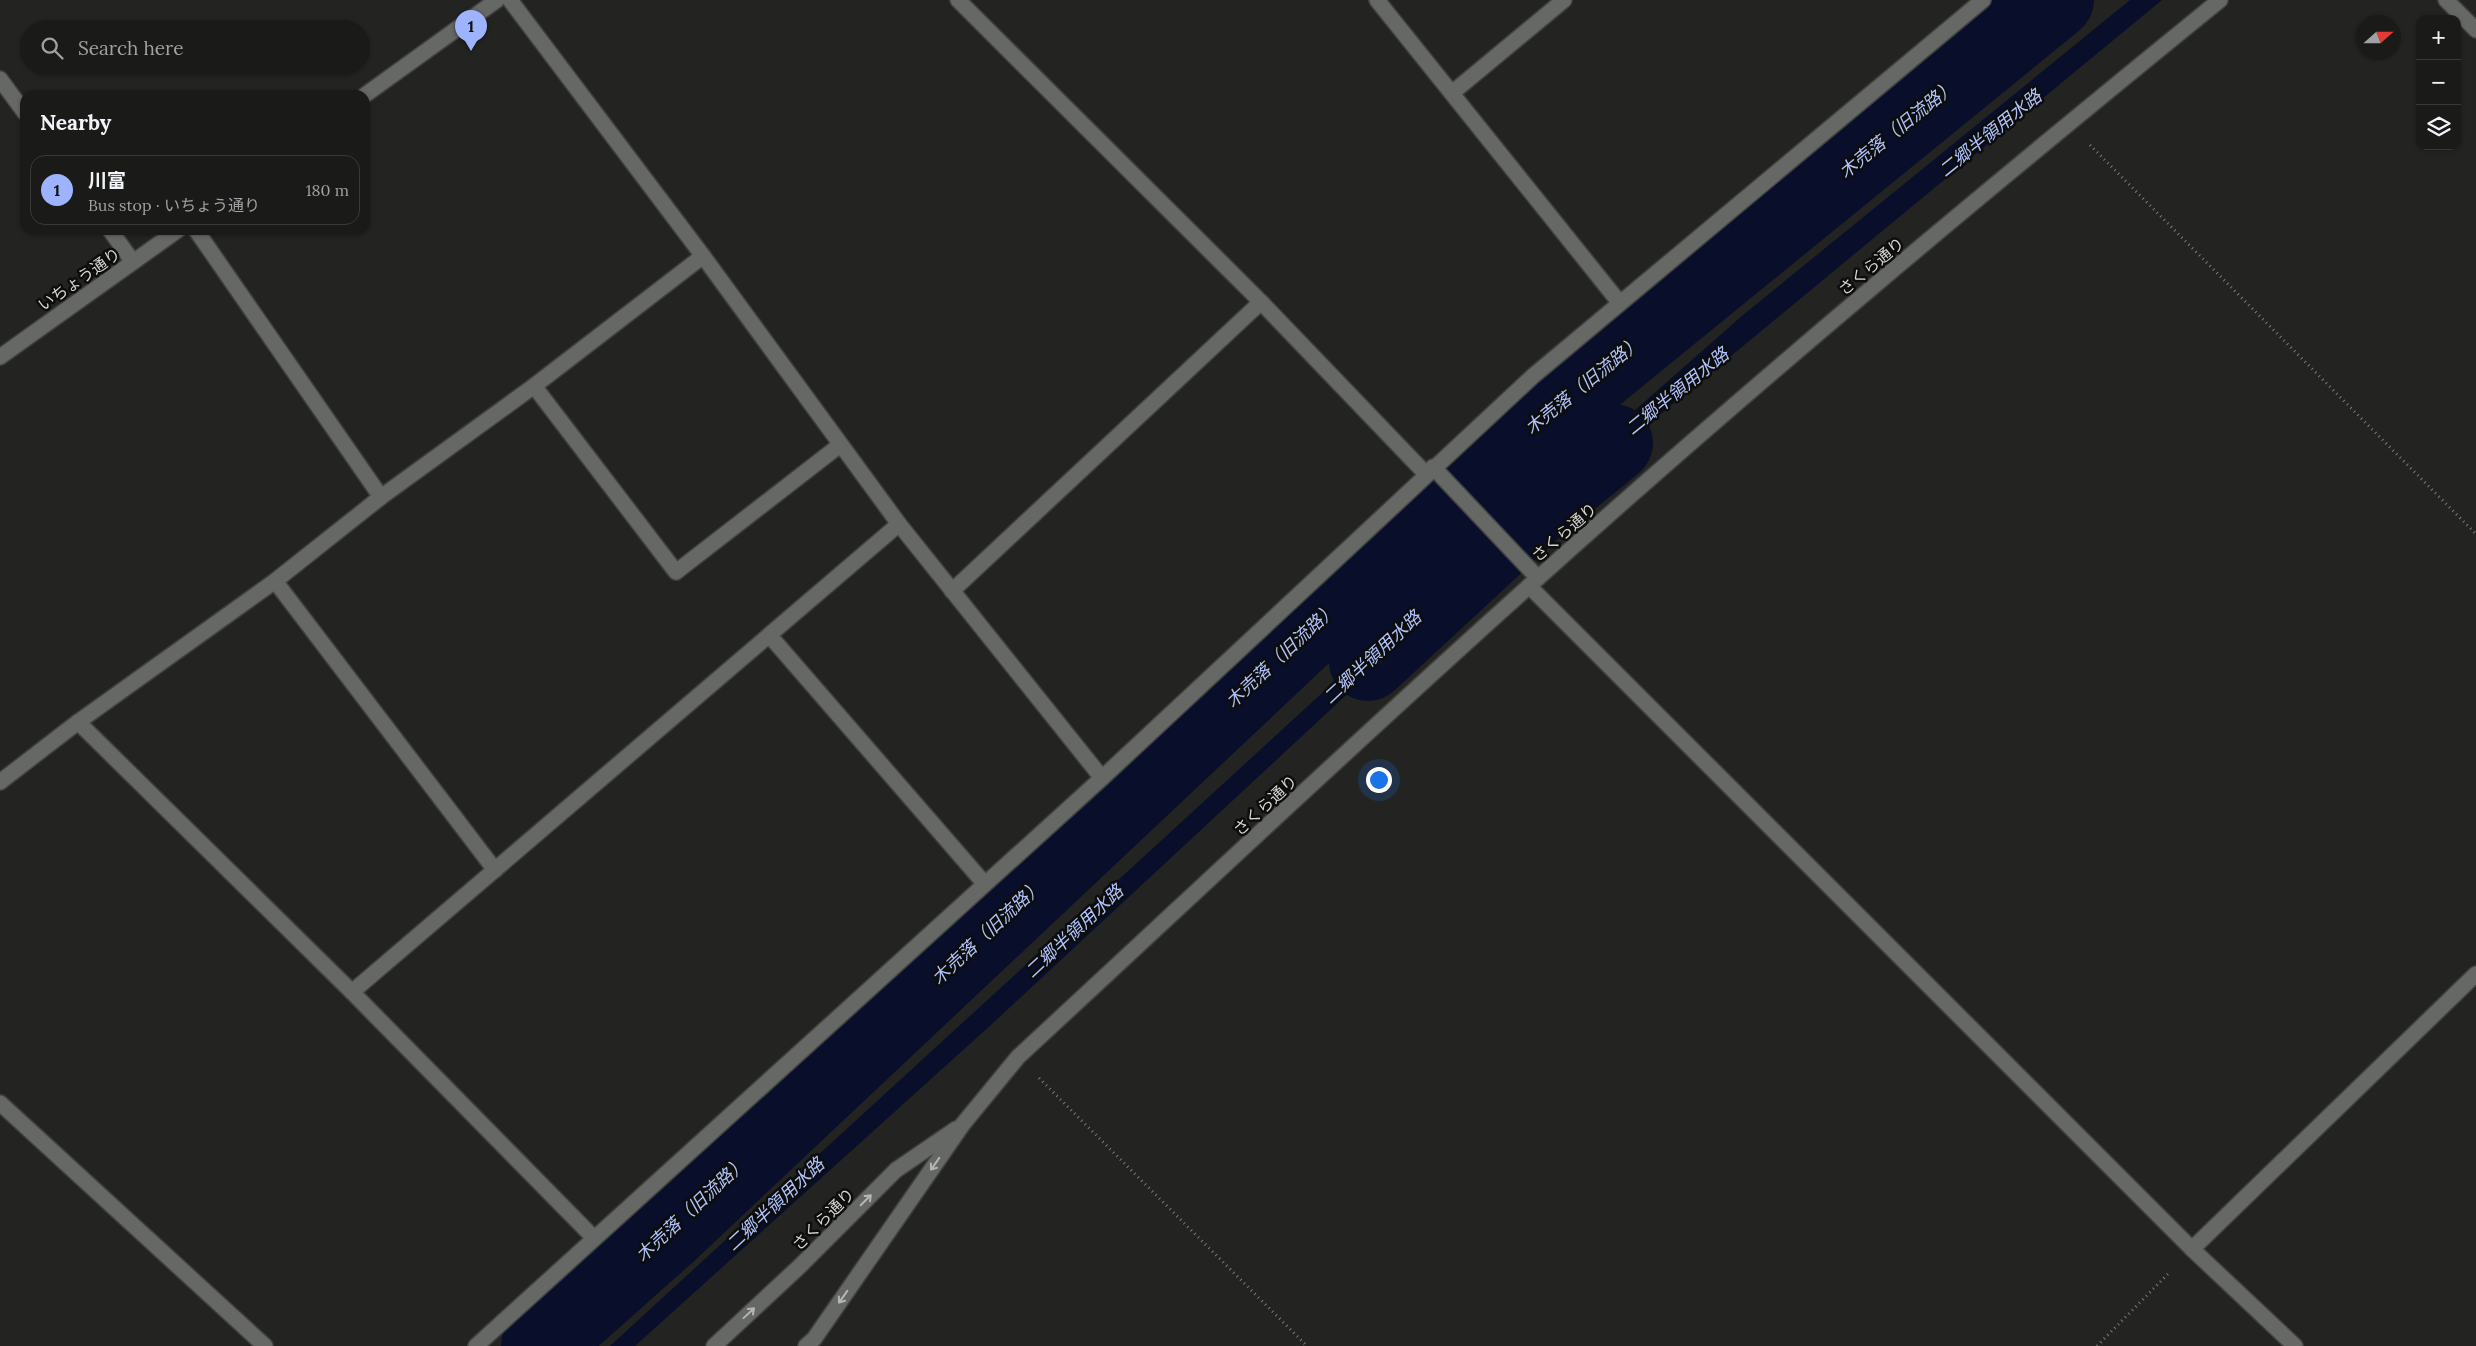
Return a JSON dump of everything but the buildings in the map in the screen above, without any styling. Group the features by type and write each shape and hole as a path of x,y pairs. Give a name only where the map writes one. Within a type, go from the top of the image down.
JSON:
{"street":[{"path":"370,91 497,0"},
{"path":"510,0 703,256 899,524 1102,778"},
{"path":"958,0 1516,556 1533,582 2192,1249 2295,1346"},
{"path":"1376,0 1619,302"},
{"path":"1452,93 1564,0"},
{"path":"476,1346 984,883 1102,778 1533,376 1619,302 1983,0"},
{"name":"さくら通り","path":"806,1346 814,1339 963,1124 1018,1057 1533,582 1797,351 2069,123 2220,0"},
{"path":"2446,0 2476,30"},
{"path":"0,79 20,106"},
{"path":"114,235 133,262"},
{"name":"いちょう通り","path":"0,357 171,235"},
{"path":"199,235 381,497"},
{"path":"0,782 78,722 275,582 381,497 534,386 703,256"},
{"path":"952,591 1262,302"},
{"path":"534,386 676,572 840,445"},
{"path":"352,992 899,524"},
{"path":"275,582 495,870"},
{"path":"770,636 984,883"},
{"path":"78,722 352,992 594,1238"},
{"path":"2192,1249 2476,974"},
{"path":"0,1103 265,1346"},
{"name":"さくら通り","path":"714,1346 800,1266 896,1170 963,1124"}],"path":[{"path":"2069,123 2476,534"},
{"path":"1018,1057 1307,1346"},
{"path":"2097,1346 2192,1249"}],"water":[{"path":"2130,0 2162,0 1536,517 1525,507 1743,315"},
{"path":"1441,584 1454,595 992,1024 635,1346 610,1346"}],"waterway":[{"name":"木売落（旧流路）","path":"540,1346 667,1233 1472,475 2055,0"},
{"name":"二郷半領用水路","path":"1368,662 1532,510 1614,443"}],"place":[{"name":"川富","path":"471,51"}]}
